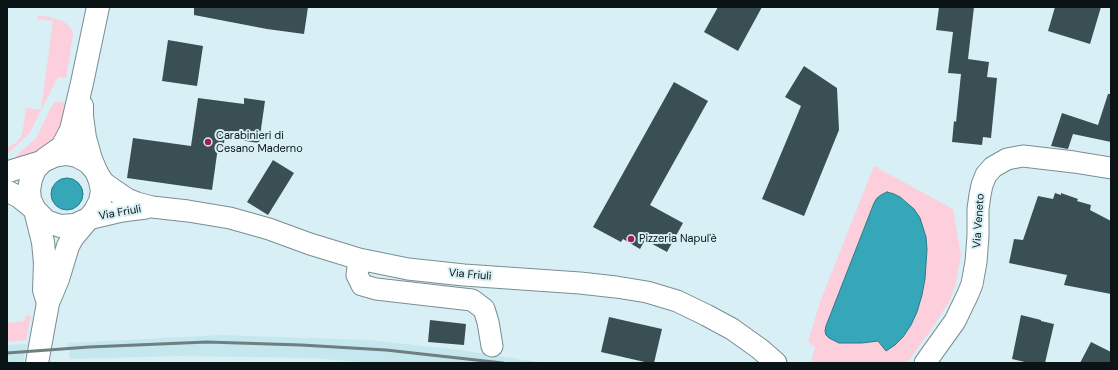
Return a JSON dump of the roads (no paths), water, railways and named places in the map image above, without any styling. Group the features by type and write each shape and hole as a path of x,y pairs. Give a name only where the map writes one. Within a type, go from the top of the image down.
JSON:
{"main road":[{"path":"48,303 44,290 45,263 43,242 35,210 30,200 30,179 35,169 62,146 71,130 98,7"},
{"path":"37,363 48,303 58,279 68,246 73,237 95,211 100,201 102,191 84,132 82,116 82,83"},
{"path":"43,161 54,156 66,154 78,156 88,162 96,171"},
{"path":"35,210 46,221 60,226 75,225 88,219"}],"street":[{"name":"Via Veneto","path":"925,363 955,322 972,284 976,262 980,195 986,175 993,167 1007,159 1023,156 1111,168"},
{"path":"7,172 43,161"},
{"name":"Via Friuli","path":"96,171 103,182 127,199 137,204 230,218 269,229 359,260 408,269 580,283 647,292 677,302 732,329 760,349 776,363"},
{"path":"7,191 19,197 35,210"},
{"name":"Via Friuli","path":"88,219 122,211 152,207"},
{"path":"359,260 356,275 362,284 376,289 472,300 484,309 492,346"}],"water":[{"path":"64,178 70,178 79,182 83,194 79,206 70,210 64,210 55,206 51,197 51,191 55,182"},
{"path":"887,192 900,197 914,209 920,218 926,237 927,249 925,279 917,312 903,337 886,351 878,341 839,343 829,338 825,331 874,203 877,198"}],"railway":[{"path":"7,353 89,347 207,342 386,350 503,363"}],"place":[{"name":"Carabinieri di Cesano Maderno","path":"208,142"},
{"name":"Pizzeria Napul'è","path":"631,239"}]}
